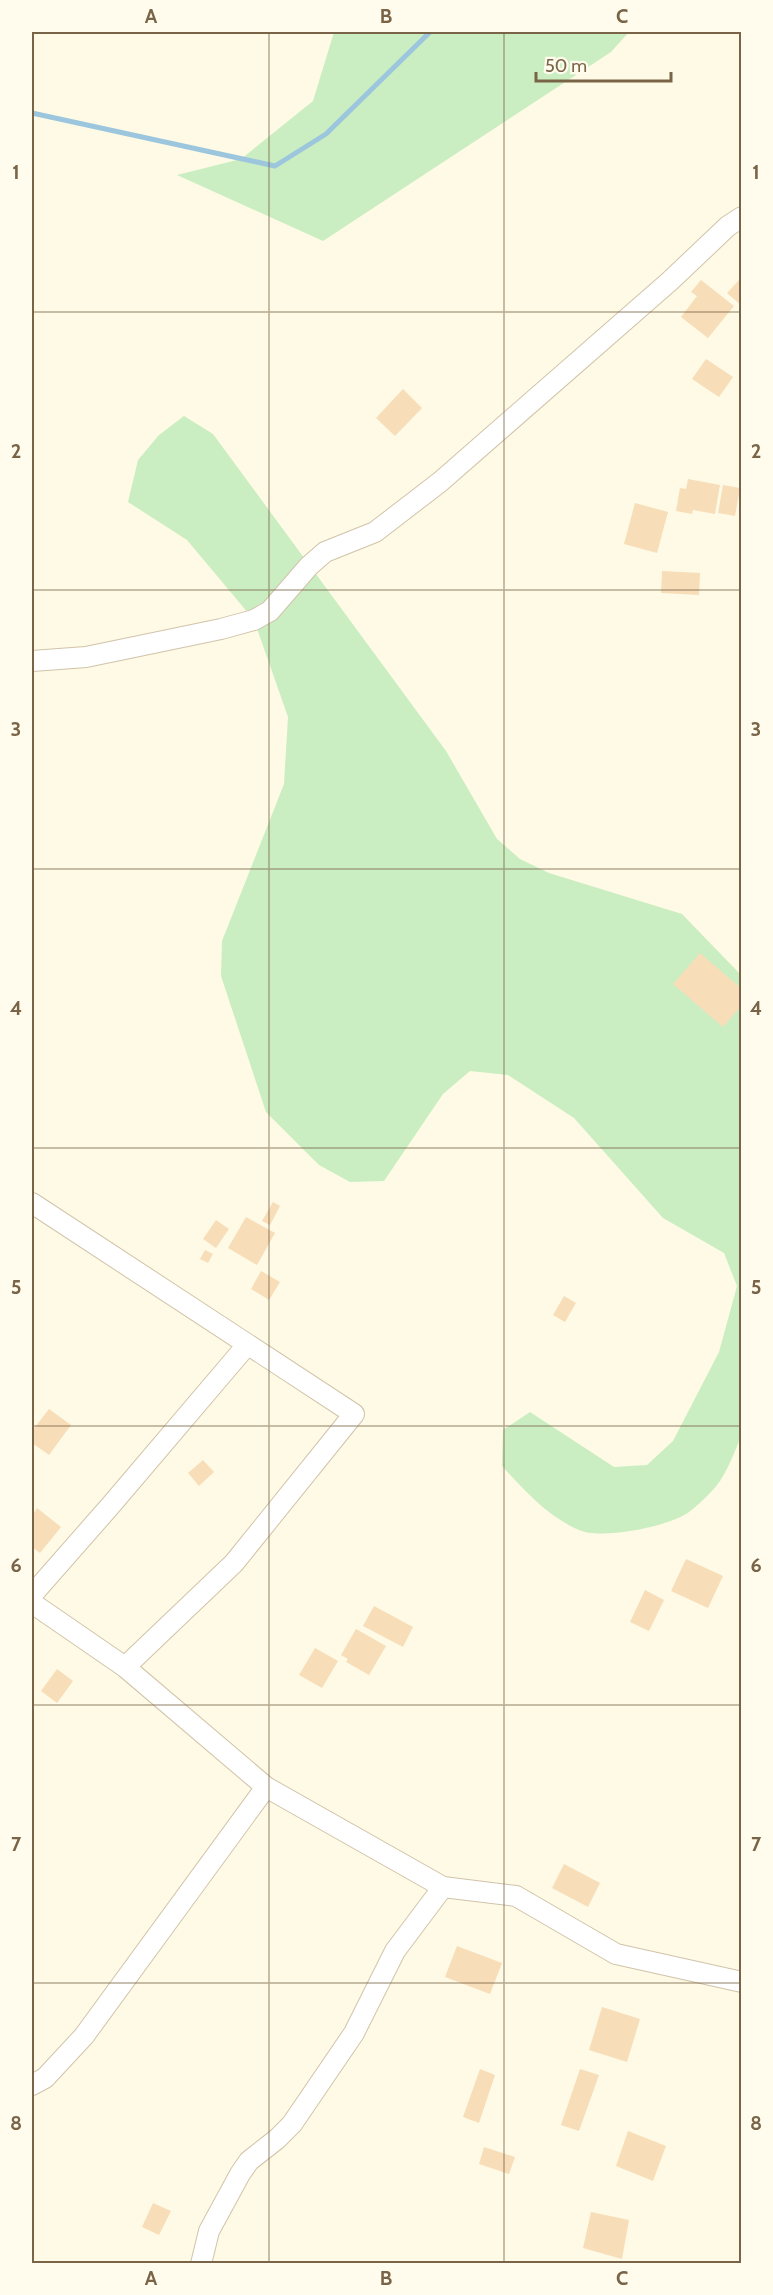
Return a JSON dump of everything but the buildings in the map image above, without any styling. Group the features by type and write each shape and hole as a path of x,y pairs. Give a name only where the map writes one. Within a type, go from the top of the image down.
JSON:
{"street":[{"path":"32,661 86,657 221,629 254,620 270,610 309,566 325,552 375,532 440,482 652,296 728,226 741,217"},
{"path":"32,1203 354,1414 234,1563 125,1667"},
{"path":"32,1594 247,1345"},
{"path":"32,1604 125,1667 266,1787 443,1887 516,1896 616,1954 741,1982"},
{"path":"32,2085 45,2078 84,2036 266,1787"},
{"path":"201,2264 208,2231 240,2174 249,2161 278,2139 292,2124 354,2032 396,1951 443,1887"}],"green space":[{"path":"334,32 629,32 611,52 323,241 177,175 241,159 313,101"},
{"path":"184,416 213,434 446,751 497,839 520,859 549,873 682,914 741,975 741,1437 720,1481 692,1510 676,1519 633,1531 602,1534 589,1533 568,1525 537,1502 502,1466 503,1430 530,1412 614,1467 647,1465 673,1441 719,1352 737,1286 724,1253 663,1218 574,1118 508,1075 470,1071 443,1094 384,1181 350,1182 319,1165 266,1112 221,976 222,941 284,784 288,717 254,620 187,540 128,502 138,460 159,435"}],"waterway":[{"path":"32,113 275,166 326,134 430,32"}]}
